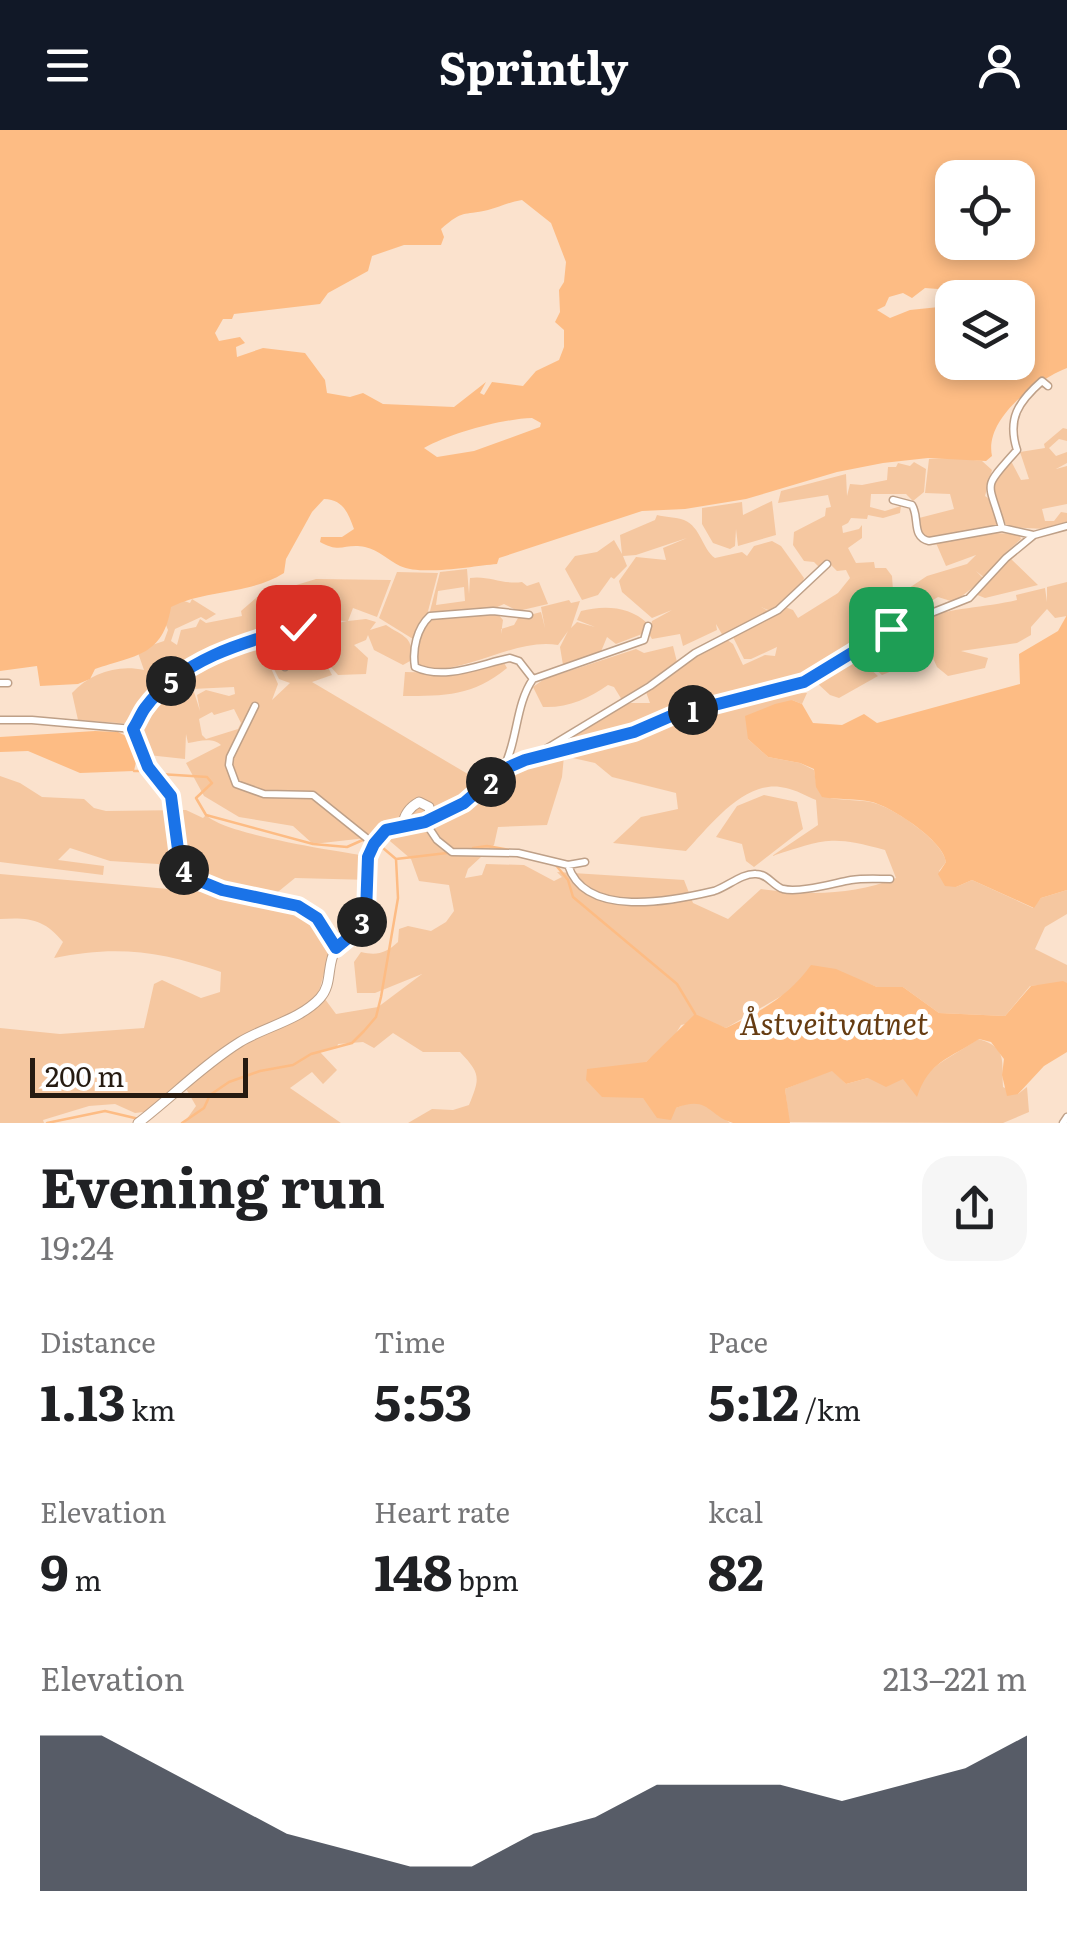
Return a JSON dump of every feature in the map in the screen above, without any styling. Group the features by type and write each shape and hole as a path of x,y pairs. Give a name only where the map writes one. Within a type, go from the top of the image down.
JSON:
{"street":[{"path":"1002,528 988,492 990,483 1017,450 1011,430 1018,411 1042,381 1048,386"},
{"path":"893,500 912,505 922,540 1002,528 1034,535"},
{"path":"502,770 634,732 671,716 804,682 891,629 970,598 1006,558 1034,535 1067,526"},
{"path":"534,758 650,686 695,653 778,610 828,564"},
{"path":"529,616 494,611 430,616 419,632 414,658 420,670 433,672 515,658 533,679"},
{"path":"142,1120 230,1048 315,1002 326,990 336,948 360,928 366,913 368,857 374,840 386,830 428,820 464,803 502,770 513,750 524,697 533,679 644,640 648,626"},
{"path":"133,729 149,702 184,671 234,647 304,627 300,635 281,646 276,658 284,667"},
{"path":"255,706 230,757 236,784 264,794 313,795 374,840"},
{"path":"0,720 133,729"},
{"path":"133,729 148,767 171,796 179,857 190,877 222,890 298,906 317,918 336,948"},
{"path":"404,825 408,811 419,802 429,807 428,820 437,840 452,852 518,853 568,865 585,862"},
{"path":"568,865 573,877 594,895 642,902 715,890 754,874 783,889 856,879 890,879"}],"shaded area":[{"path":"1063,428 1067,429 1067,441 1059,439 1049,448 1056,456 1067,452 1067,463 1056,469 1067,466 1067,504 1042,509 1045,521 1054,521 1061,512 1067,513 1067,522 1045,529 1007,527 991,491 995,477 1011,461 1021,480 1029,479 1020,452 1045,448 1044,444"},
{"path":"929,459 982,461 992,470 985,496 991,500 998,523 930,539 921,537 919,518 954,509 950,494 925,493"},
{"path":"914,462 926,469 924,492 913,501 906,494 871,494 870,507 885,511 901,506 900,513 883,518 851,518 842,526 843,533 862,525 862,538 848,548 856,563 874,562 875,568 886,568 892,576 893,591 903,592 927,576 967,564 976,555 946,566 936,543 993,533 1019,534 1021,539 986,579 976,571 984,579 954,602 938,597 883,630 877,617 862,638 878,634 804,677 743,695 807,693 802,704 792,700 748,739 768,757 814,770 823,795 874,803 917,827 943,854 946,862 939,871 956,887 972,880 1033,908 1041,898 1067,890 1067,914 1045,927 1035,949 1067,965 1067,983 1030,986 1005,1016 939,1013 903,987 877,987 862,981 795,988 726,1028 703,1020 681,1025 673,1038 646,1062 643,1098 676,1108 690,1102 706,1104 730,1123 408,1123 432,1109 453,1110 469,1105 477,1077 460,1052 423,1052 393,1033 374,1048 363,1042 338,1044 320,1052 337,1070 323,1084 312,1072 290,1088 341,1123 184,1123 196,1106 185,1087 152,1111 135,1113 115,1104 89,1106 43,1120 44,1123 0,1123 0,1028 60,1034 144,1028 154,984 162,980 201,998 220,992 221,972 138,952 54,958 63,942 50,928 27,919 0,919 0,874 202,892 303,915 330,952 319,991 336,1014 378,1007 422,974 375,993 357,993 354,962 361,952 389,949 398,942 399,929 408,926 431,931 446,922 454,911 449,885 419,881 411,859 384,836 313,844 293,826 239,817 204,796 186,763 221,745 218,743 188,743 186,734 185,759 148,755 144,715 156,700 194,692 200,711 197,695 206,690 235,694 234,687 192,689 188,675 203,672 205,663 269,648 269,664 278,684 272,700 290,683 279,679 271,663 286,653 317,647 332,675 312,682 478,780 630,703 650,703 646,692 680,664 726,639 733,644 743,665 765,655 775,656 777,647 744,659 732,635 785,607 798,618 838,593 850,578 846,570 837,571 827,561 819,567 804,561 793,545 794,532 825,516 826,508 831,507 828,495 778,503 781,491 846,474 847,496 850,484 887,480 888,467 898,463 910,466","holes":["234,709 241,723 238,729 206,739 202,735 199,719 212,712 214,715","564,756 595,763 612,777 676,793 678,809 641,817 613,843 686,851 743,797 771,787 786,788 816,800 818,825 772,856 817,843 852,842 885,850 896,878 863,888 829,892 761,889 728,919 693,903 684,880 557,872 562,877 554,881 524,865 486,864 482,875 465,878 468,869 494,845 498,827 547,825 562,777"]},
{"path":"772,501 776,535 738,546 736,529 735,546 730,549 713,543 702,524 702,508 742,502 743,515"},
{"path":"657,515 690,523 715,558 742,552 747,556 754,546 772,541 781,546 804,578 802,584 773,612 761,607 770,612 723,636 716,624 717,630 683,646 680,634 652,639 652,621 672,610 652,618 622,592 619,581 636,557 666,560 663,548 687,538 623,556 627,566 614,579 611,577 598,595 582,600 565,569 575,556 597,552 614,540 622,554 620,535 655,520"},
{"path":"1010,558 1038,585 985,598 975,594"},
{"path":"467,569 469,594 470,578 522,582 527,586 539,582 548,604 518,611 504,604 493,609 429,615 440,572","holes":["464,587 465,601 436,605 438,591"]},
{"path":"397,572 438,573 427,615 413,639 379,618"},
{"path":"316,579 391,580 377,617 353,608 348,621 366,619 376,622 370,630 386,625 403,635 411,647 410,661 403,665 374,650 368,635 354,645 368,658 366,674 338,675 322,657 323,643 339,641 334,624 347,621 307,619 210,656 158,688 132,724 78,720 72,693 105,672 124,668 144,670 137,650 164,641 168,630 161,613 169,610 170,605 187,596 184,601 190,603 192,599 216,614 206,620 201,617 175,629 171,641 177,645 181,630 196,627 200,619 206,623 242,616 241,611 257,597"},
{"path":"1067,582 1067,616 1055,618 1047,609 1031,627 1031,635 1017,643 961,651 988,658 985,668 948,676 932,656 926,660 926,667 897,669 882,675 861,656 861,651 917,620 921,627 919,620 931,616 1017,600 1016,595 1045,588 1047,602 1047,587"},
{"path":"569,600 580,601 571,628 577,622 595,627 577,620 581,611 598,608 624,610 647,623 642,634 616,644 607,637 600,654 563,665 560,647 568,631 558,645 524,646 439,669 421,669 418,663 417,644 428,620 497,613 503,620 502,629 514,625 518,618 541,612 545,628 541,607"},
{"path":"673,646 677,662 622,700 614,687 608,685 577,702 543,707 533,687 554,672 556,675 636,649 644,653"},
{"path":"850,658 858,658 878,676 839,698 830,695 817,683 819,675"},
{"path":"503,661 507,668 470,689 445,695 403,696 405,672 452,673"},
{"path":"0,776 42,797 84,799 94,808 106,811 186,810 259,836 374,857 371,880 295,878 268,900 200,883 183,870 110,861 70,848 58,860 104,866 103,875 0,862"},
{"path":"764,795 797,802 803,829 754,867 746,861 742,844 716,837 737,806"},
{"path":"978,1039 999,1051 1003,1087 1018,1094 1027,1087 1029,1112 1003,1123 789,1122 785,1089 832,1070 846,1084 868,1078 925,1076"}],"water":[{"path":"0,130 1067,130 1067,368 1028,391 1004,415 996,428 992,456 986,461 928,458 883,463 746,499 642,511 499,558 497,564 447,570 409,569 370,548 333,547 320,542 321,537 342,537 354,529 341,505 324,499 312,512 286,559 284,573 257,585 171,607 162,635 154,644 135,656 95,669 90,679 78,684 40,686 37,666 0,671","holes":["522,200 551,223 566,262 559,290 560,312 555,322 564,330 564,347 559,360 536,371 523,386 492,382 484,395 480,393 486,382 454,407 383,404 363,393 350,397 327,393 325,380 305,353 263,348 237,357 236,347 245,343 240,337 219,341 215,333 223,319 232,319 234,314 320,304 328,293 368,271 372,256 404,245 441,245 441,229 454,218","532,418 541,423 540,427 474,451 437,457 424,448 462,432"]},
{"path":"1067,615 1067,890 1041,898 1034,908 972,880 956,887 945,886 938,874 946,862 943,854 916,826 872,802 822,797 816,787 814,769 768,757 748,739 745,716 792,700 802,704 813,723 842,725 864,714 877,723 1020,684 1019,654 1058,631"},
{"path":"118,732 130,738 136,762 134,771 80,773 28,751 0,752 0,737"},
{"name":"Åstveitvatnet","path":"811,965 836,969 877,987 903,987 939,1013 1005,1016 1031,986 1063,981 1067,983 1067,1052 1044,1066 1018,1094 1007,1096 1002,1075 1004,1059 991,1042 979,1039 934,1068 917,1097 903,1079 886,1087 868,1078 846,1084 832,1071 785,1089 790,1123 733,1123 695,1104 676,1108 671,1120 657,1118 643,1098 602,1097 586,1080 587,1069 646,1062 695,1014 726,1028 739,1022 783,994"}],"waterway":[{"path":"134,771 141,771"},
{"path":"160,774 207,777 212,783 196,798 206,815 313,844 347,847 365,839"},
{"path":"182,1123 204,1108 210,1095 229,1082 293,1065 311,1054 352,1043 376,1017 398,898 396,859 377,843"},
{"path":"473,848 510,850"},
{"path":"396,859 447,853"},
{"path":"555,864 568,880 573,897 677,984 695,1014"},
{"path":"47,1123 105,1111 139,1119"}],"route":[{"path":"298,627 234,647 184,671 149,702 133,729 148,767 171,796 179,857 190,877 200,884 308,910 336,948 360,928 369,894 368,857 386,830 443,814 482,790 502,770 525,760 634,732 671,716 804,682 891,629"}]}
